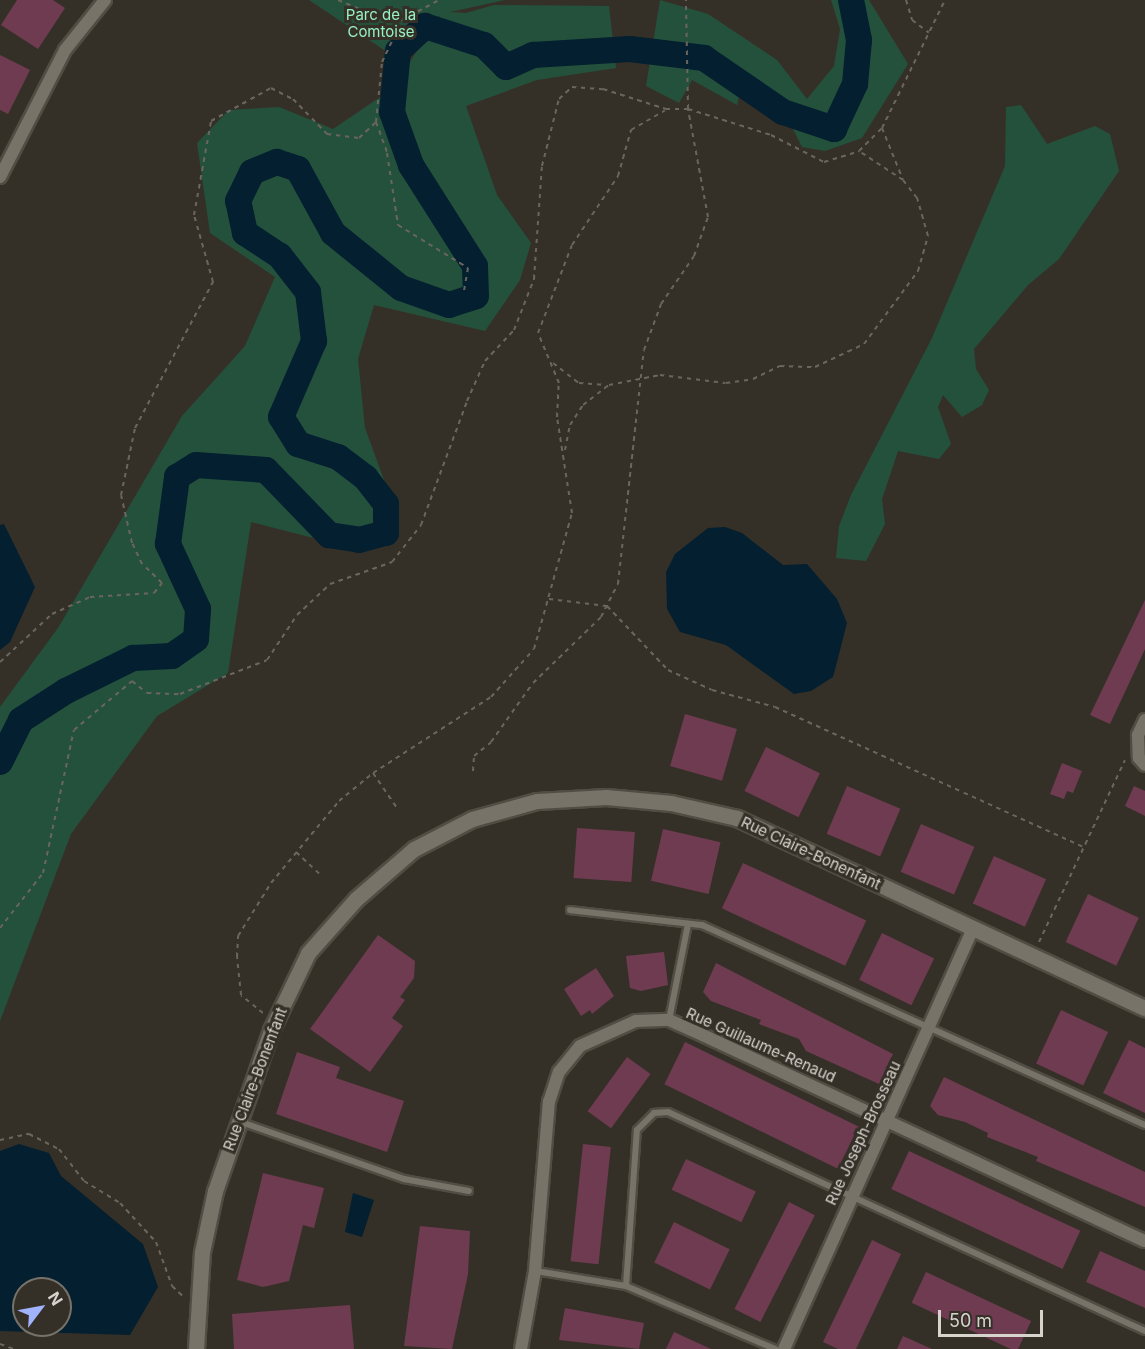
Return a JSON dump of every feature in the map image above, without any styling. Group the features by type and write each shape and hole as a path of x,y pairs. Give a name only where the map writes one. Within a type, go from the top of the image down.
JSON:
{"street":[{"path":"0,177 65,50 105,0"},
{"path":"1142,761 1138,740 1145,720"},
{"name":"Rue Claire-Bonenfant","path":"196,1349 196,1309 202,1252 237,1120 274,1023 308,953 381,878 414,849 472,819 537,801 606,796 671,803 737,819 972,930 1145,1008"},
{"name":"Rue Joseph-Brosseau","path":"784,1349 850,1196 972,930"},
{"name":"Rue Guillaume-Renaud","path":"521,1349 535,1271 549,1102 559,1072 580,1046 608,1030 636,1021 669,1020 887,1118 1145,1241"}],"lane":[{"path":"570,910 702,925 1145,1125"},
{"path":"669,1020 688,924"},
{"path":"626,1286 637,1130 654,1113 668,1112 1145,1330"},
{"path":"237,1120 404,1179 469,1191"},
{"path":"535,1271 626,1286 775,1349"}],"path":[{"path":"338,0 379,17 402,20 439,0"},
{"path":"473,771 474,756 491,742 515,704 607,606 618,584 625,550 639,378 651,326 694,256 708,217 688,109 686,0"},
{"path":"906,0 912,20 929,33"},
{"path":"0,928 44,873 74,730 132,681 147,693 180,694 267,660 297,615 330,584 392,562 421,525 471,391 485,361 514,330 534,279 542,166 559,99 572,87 603,89 666,109 688,109 771,135 824,162 859,151 882,128 945,0"},
{"path":"402,20 382,62 376,122 387,153 398,225 468,268 464,291"},
{"path":"0,662 52,614 90,597 154,593 162,583 142,564 132,543 121,495 135,428 213,282 194,215 211,121 271,88 293,99 327,134 359,138 376,122"},
{"path":"274,1023 241,995 238,936 296,852 373,773 491,697 534,649 572,513 551,361 538,333 572,246 618,176 631,130 666,109"},
{"path":"551,361 579,383 609,385 639,378 688,375 726,383 753,379 780,366 815,367 864,344 918,271 928,236 917,198 903,180 882,128"},
{"path":"859,151 903,180"},
{"path":"565,453 570,425 583,405 609,385"},
{"path":"548,598 607,606 668,670 712,690 775,706 1084,847"},
{"path":"1031,957 1138,740"},
{"path":"373,773 396,808"},
{"path":"296,852 322,876"},
{"path":"0,1140 29,1134 59,1149 84,1181 120,1203 156,1242 172,1286 196,1309"},
{"path":"0,1344 14,1349"}],"green space":[{"name":"Parc de la Comtoise","path":"309,0 505,0 450,12 466,13 494,5 609,6 616,68 537,80 466,106 497,195 531,243 520,280 485,331 374,305 358,359 365,428 395,510 360,550 251,522 228,673 157,716 71,834 0,1021 0,707 58,628 182,416 245,346 275,277 210,233 197,143 229,110 279,107 333,129 392,89 440,16 415,24 384,50"},
{"path":"660,0 708,14 777,60 807,99 834,66 840,29 831,0 869,0 908,64 862,138 825,151 802,147 792,127 739,96 737,105 692,80 679,103 646,86"},
{"path":"1021,105 1047,144 1095,126 1110,134 1119,171 1059,259 1028,285 974,349 976,369 989,390 982,405 962,417 943,395 938,407 951,444 939,459 898,451 882,499 885,524 866,561 836,558 839,526 851,495 932,338 1005,166 1006,107"}],"water":[{"path":"4,524 35,587 10,642 0,650 0,525"},
{"path":"725,527 742,533 783,565 807,564 837,599 847,623 833,677 811,691 794,694 726,645 680,632 667,609 666,572 675,554 708,528"},
{"path":"19,1144 49,1153 61,1176 143,1244 158,1287 130,1335 72,1333 72,1277 12,1277 12,1331 0,1331 0,1151"},
{"path":"353,1193 374,1200 362,1237 345,1232"}],"building":[{"path":"17,0 53,0 65,8 38,49 1,25"},
{"path":"0,55 30,70 8,114 0,110"},
{"path":"1145,600 1145,649 1110,724 1090,715"},
{"path":"685,714 737,729 722,781 670,766"},
{"path":"766,747 820,773 798,817 745,791"},
{"path":"1062,763 1082,771 1073,793 1067,791 1064,799 1050,794"},
{"path":"847,786 900,809 880,857 827,834"},
{"path":"1134,786 1145,791 1145,816 1125,806"},
{"path":"921,824 974,847 954,895 901,872"},
{"path":"577,828 635,832 631,882 574,878"},
{"path":"663,829 720,842 709,894 651,881"},
{"path":"994,856 1046,879 1025,927 973,904"},
{"path":"743,863 866,920 845,966 722,908"},
{"path":"1088,894 1139,918 1116,966 1066,942"},
{"path":"882,933 934,958 911,1005 859,980"},
{"path":"378,935 415,961 414,978 400,997 405,1000 392,1018 403,1026 370,1072 310,1029"},
{"path":"664,952 668,985 641,991 630,988 626,956"},
{"path":"716,963 893,1054 879,1084 806,1051 799,1039 759,1024 761,1020 711,1001 703,992"},
{"path":"596,968 614,996 592,1014 590,1010 581,1016 564,989"},
{"path":"1061,1010 1108,1032 1083,1085 1036,1063"},
{"path":"1129,1040 1145,1048 1145,1113 1103,1093"},
{"path":"685,1042 858,1127 838,1169 664,1084"},
{"path":"297,1052 340,1067 336,1078 404,1101 387,1152 276,1114"},
{"path":"627,1057 650,1074 611,1128 588,1111"},
{"path":"944,1077 1145,1172 1145,1207 1036,1161 1038,1157 987,1137 988,1133 965,1122 938,1115 930,1106"},
{"path":"583,1144 611,1147 599,1264 571,1261"},
{"path":"909,1151 1080,1231 1063,1269 891,1189"},
{"path":"686,1159 756,1192 741,1222 672,1190"},
{"path":"263,1173 324,1188 314,1228 303,1225 289,1281 263,1287 237,1280"},
{"path":"789,1202 815,1215 760,1322 735,1309"},
{"path":"674,1222 730,1249 710,1290 654,1262"},
{"path":"420,1226 470,1231 468,1274 452,1349 404,1346"},
{"path":"872,1240 901,1254 856,1349 838,1349 823,1342"},
{"path":"1100,1251 1145,1271 1145,1308 1086,1282"},
{"path":"926,1272 1031,1321 1018,1349 1011,1349 912,1303"},
{"path":"350,1305 354,1349 234,1349 232,1314"},
{"path":"565,1308 644,1323 639,1349 559,1340"},
{"path":"674,1332 711,1349 666,1349"},
{"path":"903,1336 932,1349 897,1349"}],"waterway":[{"path":"0,762 21,720 66,691 133,658 172,656 196,639 198,609 168,544 177,477 196,465 266,470 329,535 359,540 386,533 386,504 366,478 338,457 298,444 281,417 314,341 308,292 280,256 245,233 238,201 252,172 277,162 298,169 333,233 401,288 449,305 476,296 475,266 411,165 392,112 398,51 425,26 484,45 506,67 533,55 630,49 704,58 783,112 834,129 855,84 859,40 851,0"}]}
